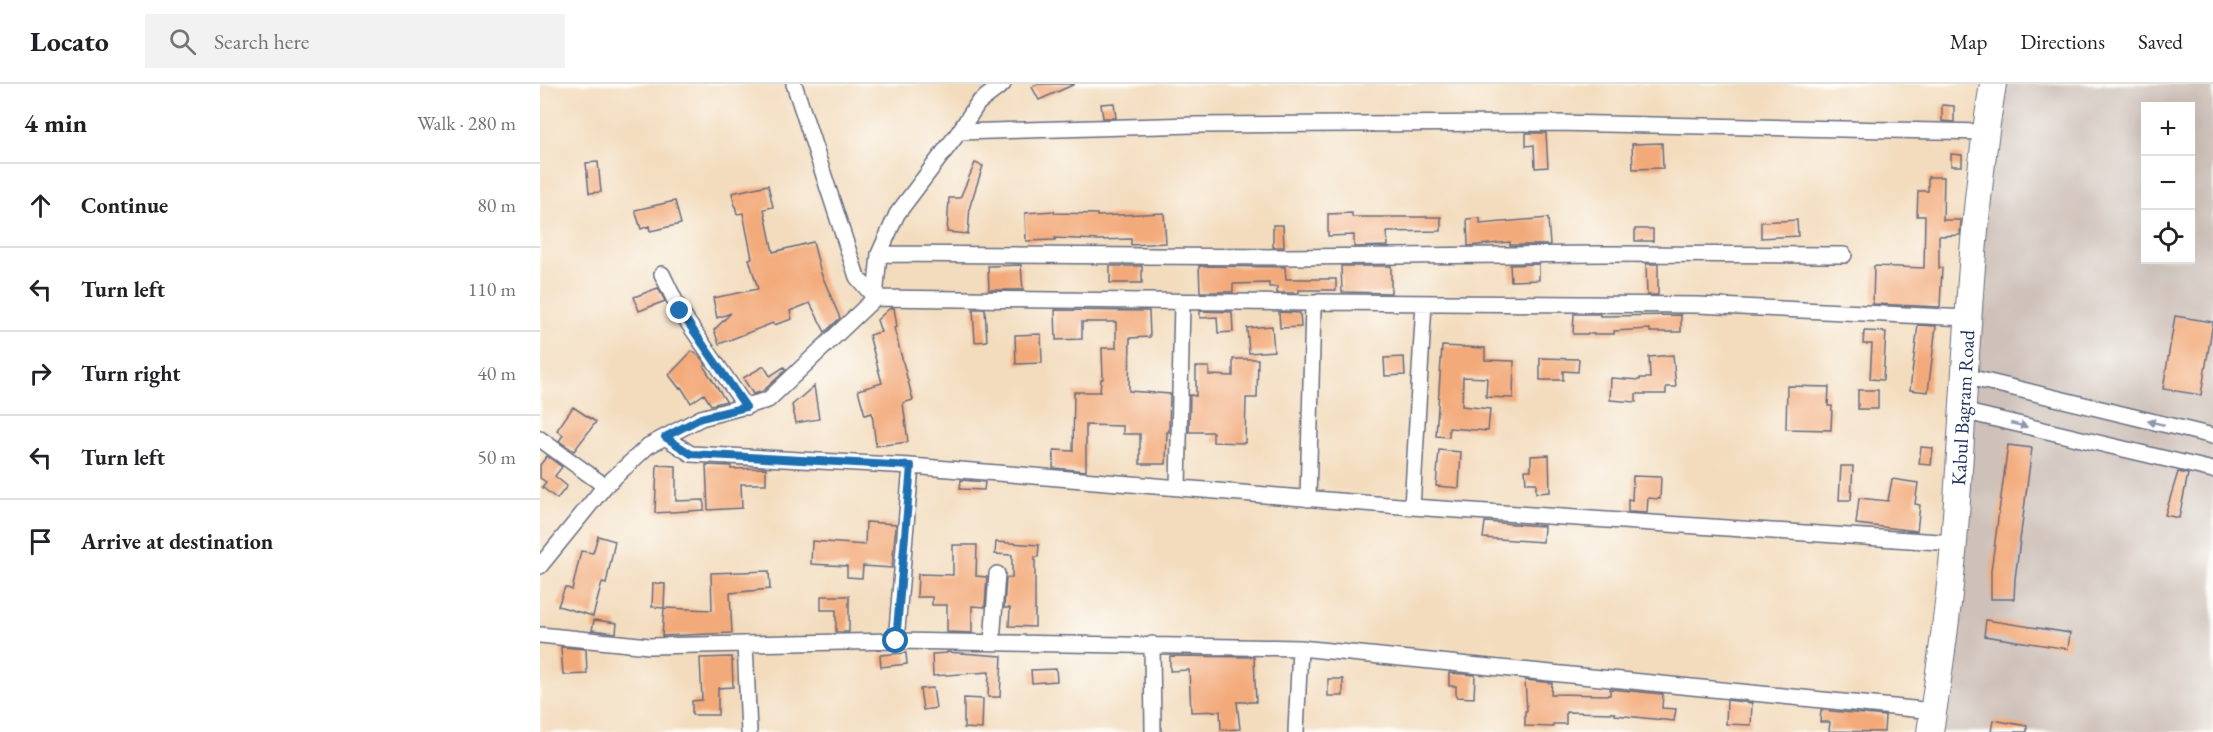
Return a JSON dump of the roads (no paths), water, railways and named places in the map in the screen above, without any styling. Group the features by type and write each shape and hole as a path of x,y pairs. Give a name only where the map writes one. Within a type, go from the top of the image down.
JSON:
{"highway":[{"name":"Kabul Bagram Road","path":"1932,722 1954,543 1967,318 1985,132 1993,84"}],"street":[{"path":"794,84 857,278 875,298 1314,303 1545,302 1698,305 1967,318"},
{"path":"542,559 605,486 648,446 701,418 768,400 875,298 879,254 897,214 978,104 1003,84"},
{"path":"959,132 1194,124 1532,123 1985,132"},
{"path":"879,254 1286,257 1603,254 1844,255"},
{"path":"662,274 680,311 746,407"},
{"path":"1178,488 1182,302"},
{"path":"1308,499 1314,303"},
{"path":"1412,507 1425,303"},
{"path":"1964,376 2213,436"},
{"path":"1962,411 2213,470"},
{"path":"665,437 691,454 911,466 1412,507 1954,543"},
{"path":"540,439 605,486"},
{"path":"896,641 911,466"},
{"path":"992,642 997,574"},
{"path":"540,634 649,646 896,641 1300,648 1932,722"},
{"path":"745,644 749,732"},
{"path":"1152,644 1153,732"},
{"path":"1296,732 1300,648"}]}
